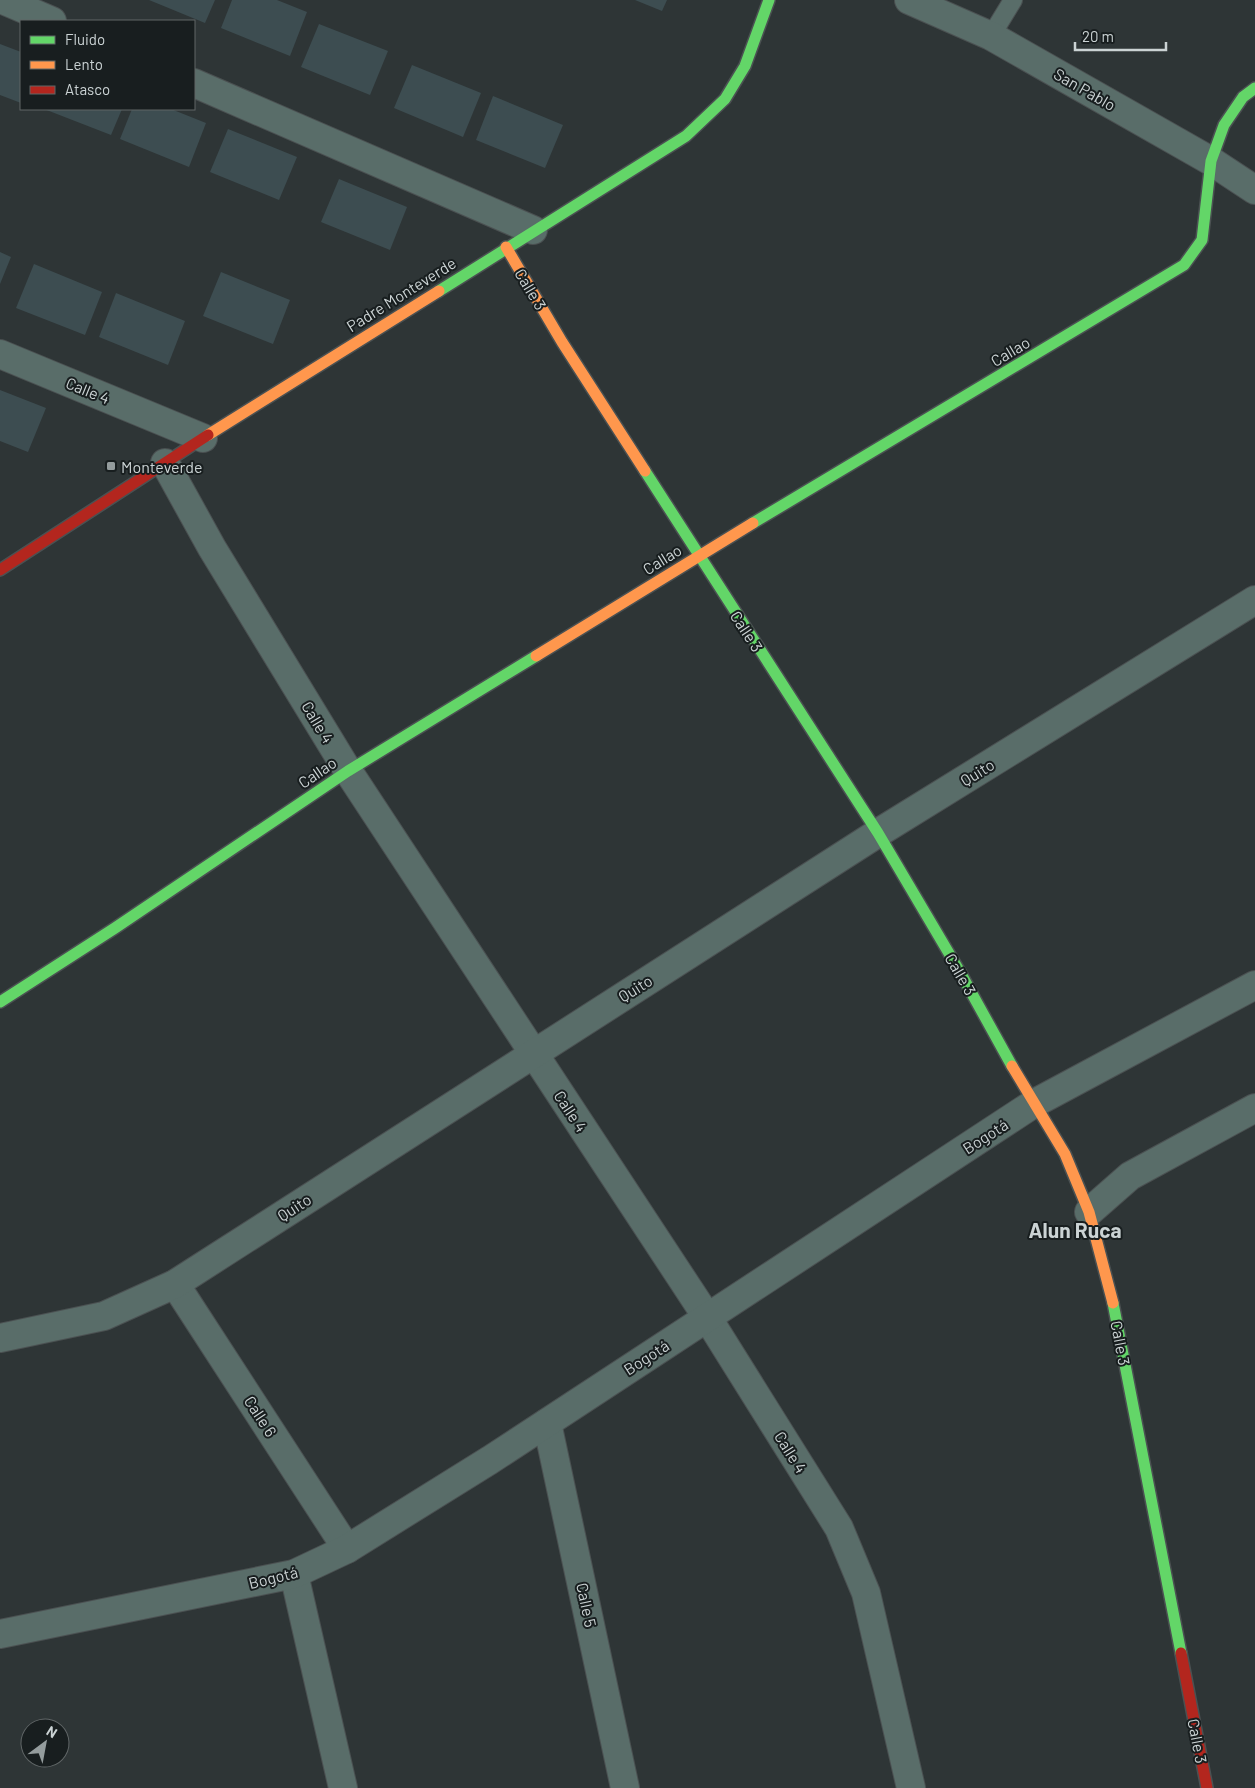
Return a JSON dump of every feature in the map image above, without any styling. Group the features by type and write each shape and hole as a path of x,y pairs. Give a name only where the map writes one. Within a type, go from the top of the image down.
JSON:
{"street":[{"path":"3,0 50,20"},
{"name":"Padre Monteverde","path":"0,570 203,438 686,136 725,99 745,66 769,0"},
{"name":"San Pablo","path":"908,0 991,36 1211,161 1255,190"},
{"path":"195,83 533,230"},
{"name":"Callao","path":"0,1002 115,928 348,771 699,556 1184,265 1202,240 1211,161 1224,125 1243,97 1255,88"},
{"name":"Calle 3","path":"506,247 562,342 878,833 960,972 1034,1104 1065,1154 1089,1212 1113,1302 1207,1788"},
{"name":"Calle 4","path":"0,354 203,438"},
{"name":"Calle 4","path":"165,463 212,548 348,771 707,1317 838,1528 866,1593 911,1788"},
{"name":"Quito","path":"0,1338 104,1316 175,1284 533,1052 878,833 1255,600"},
{"name":"Bogotá","path":"0,1634 294,1574 347,1549 547,1422 1034,1104 1255,985"},
{"path":"1089,1212 1130,1176 1255,1108"},
{"name":"Calle 6","path":"175,1284 347,1549"},
{"name":"Calle 5","path":"547,1422 625,1788"},
{"path":"294,1574 343,1788"}],"lane":[{"path":"991,36 1013,0"}],"building":[{"path":"149,0 215,0 205,23"},
{"path":"232,0 277,0 307,12 290,56 221,28"},
{"path":"635,0 667,0 662,11"},
{"path":"319,24 388,51 370,95 301,67"},
{"path":"0,44 20,52 20,103 0,95"},
{"path":"412,65 481,93 463,137 394,108"},
{"path":"493,96 563,125 545,168 476,140"},
{"path":"47,110 122,110 111,135"},
{"path":"132,110 174,110 206,123 189,167 120,139"},
{"path":"228,129 297,157 279,200 210,172"},
{"path":"339,179 407,207 390,250 321,222"},
{"path":"0,252 11,257 0,284"},
{"path":"34,264 102,292 85,335 16,308"},
{"path":"221,272 290,300 273,344 203,316"},
{"path":"116,293 185,321 168,365 99,337"},
{"path":"0,390 46,408 28,452 0,441"}],"traffic: fast":[{"path":"439,291 686,136 725,99 745,66 769,0"},
{"path":"753,523 1184,265 1202,240 1211,161 1224,125 1243,97 1255,88"},
{"path":"645,471 878,833 960,972 1012,1066"},
{"path":"0,1002 115,928 348,771 536,656"},
{"path":"1113,1303 1181,1653"}],"traffic: slow":[{"path":"506,247 562,342 645,471"},
{"path":"208,435 439,291"},
{"path":"536,656 753,523"},
{"path":"1012,1066 1065,1154 1089,1212 1113,1303"}],"traffic: jam":[{"path":"0,570 208,435"},
{"path":"1181,1653 1207,1788"}],"place":[{"name":"Monteverde","path":"111,466"}],"district":[{"name":"Alun Ruca","path":"1075,1229"}]}
